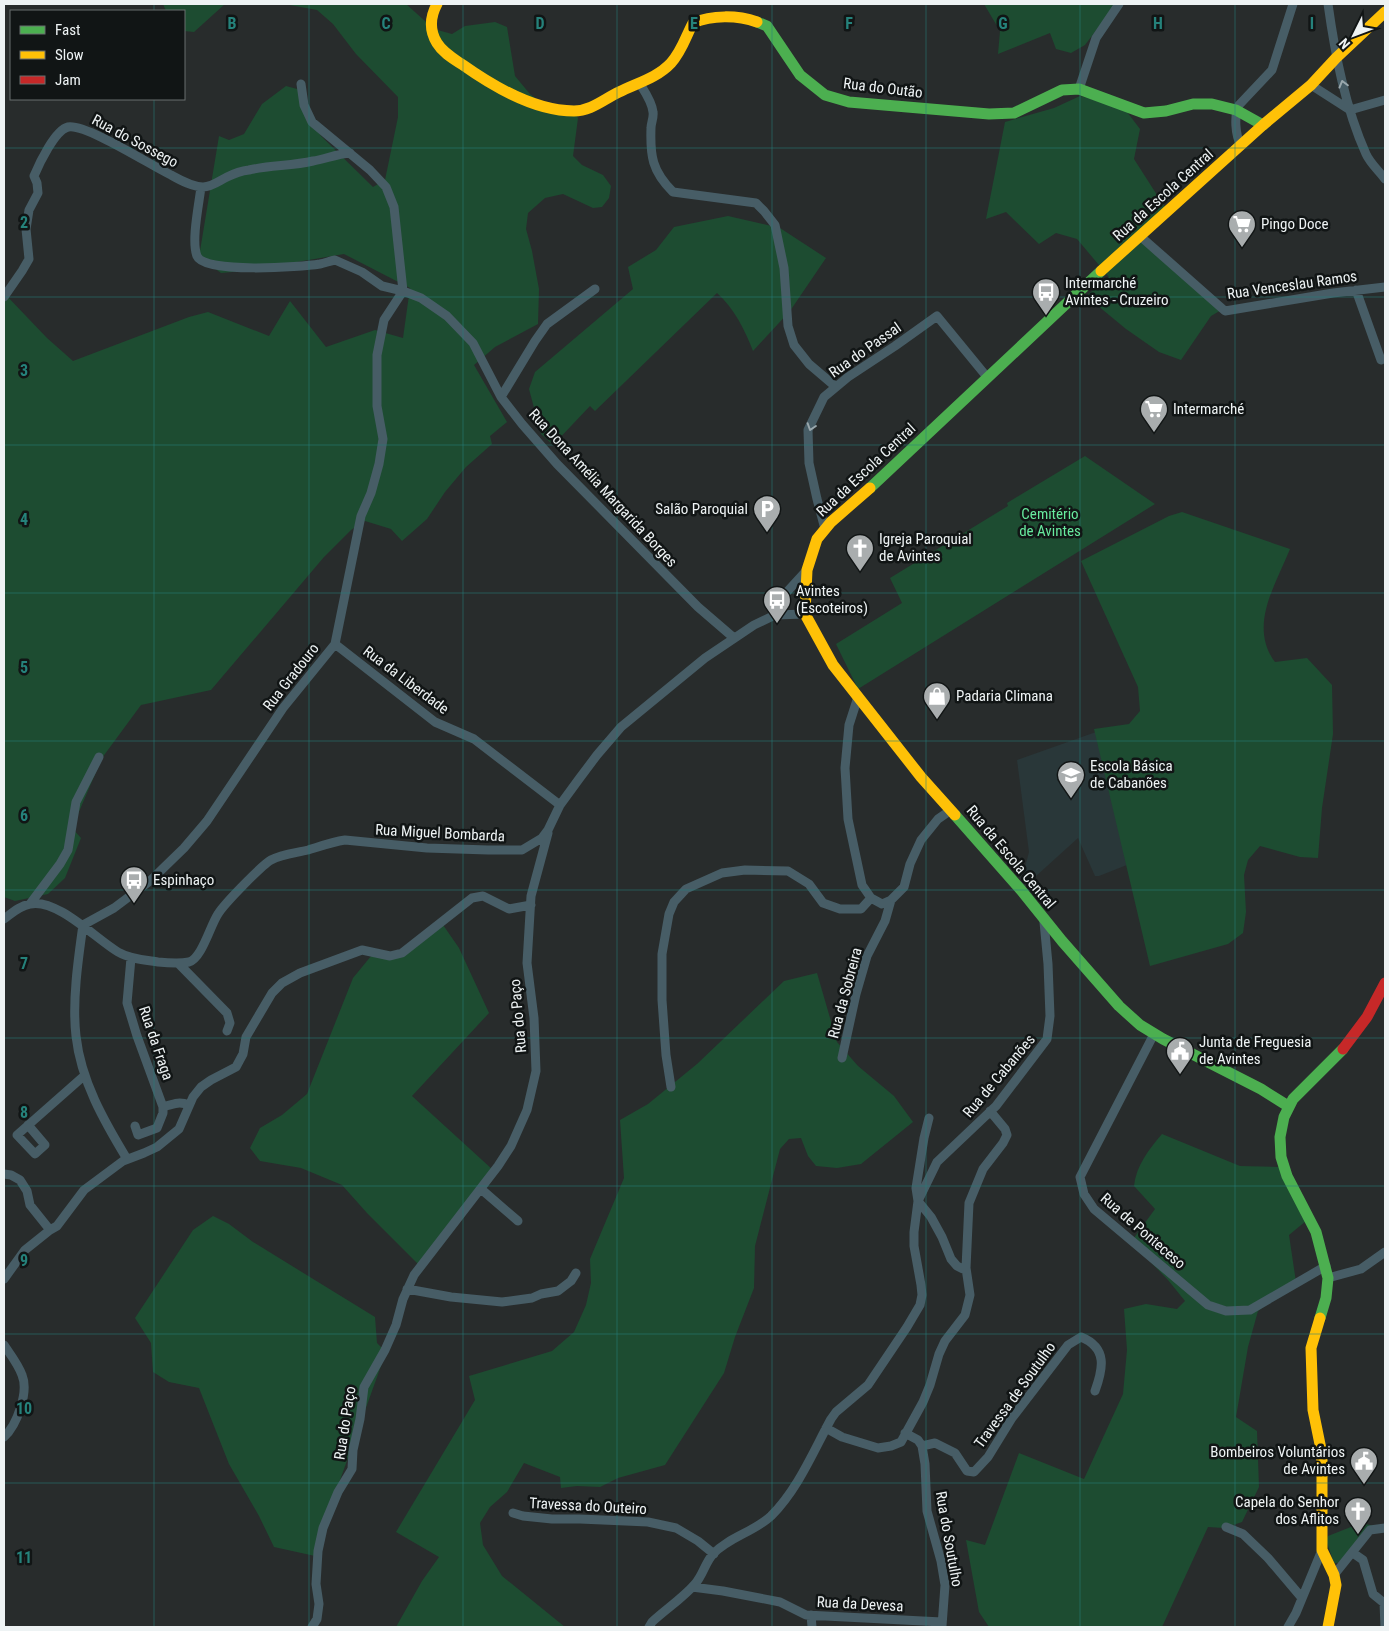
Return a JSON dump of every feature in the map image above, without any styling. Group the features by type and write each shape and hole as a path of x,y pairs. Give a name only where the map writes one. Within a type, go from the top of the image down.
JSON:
{"street":[{"name":"Rua do Outão","path":"437,4 432,14 432,31 438,45 449,56 475,73 521,98 575,111 594,105 640,84 670,64 677,56 693,23 705,18 728,17 748,19 767,26 800,75 825,95 849,102 997,114 1014,113 1062,90 1079,89"},
{"path":"1119,4 1096,38 1079,89 1144,113 1166,111 1193,104 1212,104 1236,110 1263,125"},
{"path":"1241,145 1238,140 1236,110 1272,70 1293,4"},
{"path":"1328,4 1336,58 1350,110 1367,156 1385,179"},
{"name":"Rua da Escola Central","path":"1288,1106 1154,1034 1140,1025 1119,1006 1021,890 921,777 833,665 804,614 806,570 817,539 825,529 1140,236 1263,125 1311,85 1336,58 1385,12"},
{"path":"301,84 304,105 312,122 370,170 386,187 394,207 403,291"},
{"path":"640,84 653,112 651,157 656,173 666,185 673,192 756,204 764,210 775,225 784,268 788,326 794,345 809,364 836,387"},
{"path":"1311,85 1350,110 1385,100"},
{"name":"Rua do Sossego","path":"4,298 29,259 26,229 29,210 38,193 34,176 53,141 60,132 68,127 79,127 99,136 179,179 201,187"},
{"path":"201,187 209,186 229,176 249,170 313,161 338,154 350,153"},
{"name":"Rua Dona Amélia Margarida Borges","path":"201,187 194,242 197,257 201,261 220,267 234,268 298,266 321,264 334,260 362,272 382,286 421,298 447,316 473,343 501,397 522,424 564,471 698,606 734,638"},
{"name":"Rua Venceslau Ramos","path":"1140,236 1225,311 1385,286"},
{"path":"501,397 547,324 595,289"},
{"path":"1356,290 1381,360"},
{"name":"Rua Gradouro","path":"82,925 114,908 150,881 184,848 207,821 283,708 318,662 335,644 361,516 371,493 379,464 383,439 377,406 377,355 384,320 403,291"},
{"name":"Rua do Passal","path":"825,529 809,463 808,430 824,397 848,376 937,316 987,377"},
{"path":"775,615 785,594 806,570"},
{"name":"Rua Miguel Bombarda","path":"178,963 190,962 198,954 218,913 262,868 270,861 279,857 345,840 427,848 522,850 542,838 560,805 597,755 621,727 705,658 734,638 775,615 804,614"},
{"name":"Rua da Liberdade","path":"335,644 435,722 474,740 560,805"},
{"path":"858,697 849,726 846,768 848,819 862,885 871,898 882,904 891,900"},
{"path":"30,904 60,864 68,850 76,802 99,756"},
{"name":"Rua da Sobreira","path":"842,1058 856,994 867,956 885,921 891,900 904,887 910,864 921,840 938,819 951,810"},
{"name":"Rua do Paço","path":"312,1627 317,1619 319,1604 316,1584 318,1551 323,1528 338,1492 352,1470 353,1450 360,1419 364,1386 385,1350 396,1325 403,1299 414,1275 511,1146 527,1110 536,1070 534,1018 528,963 530,896 548,830"},
{"path":"671,1087 666,1055 662,1000 662,954 668,914 674,902 686,889 722,873 745,870 788,871 809,884 824,903 840,909 861,910 871,898"},
{"path":"4,1279 25,1250 57,1226 84,1190 112,1168 164,1142 179,1129 193,1097 201,1087 236,1067 243,1054 246,1037 272,993 282,983 300,973 362,950 390,956 402,952 472,898 483,896 509,909 530,904"},
{"path":"4,919 17,908 40,903 54,908 82,925 119,953 131,958 178,963 227,1013 230,1023 227,1031"},
{"name":"Rua de Cabanões","path":"918,1201 937,1162 990,1111 1047,1039 1050,1016 1044,919"},
{"path":"82,925 75,1012 76,1036 80,1058 92,1094 127,1159"},
{"name":"Rua da Fraga","path":"131,958 127,1003 163,1108"},
{"path":"1288,1627 1322,1550 1322,1454 1312,1410 1311,1348 1326,1298 1328,1278 1316,1232 1288,1176 1281,1157 1280,1137 1288,1106 1342,1052 1363,1025 1385,983"},
{"name":"Rua de Ponteceso","path":"1154,1034 1080,1177 1084,1194 1094,1209 1208,1305 1226,1311 1250,1310 1326,1266"},
{"path":"28,1126 85,1075"},
{"path":"1272,1096 1284,1117"},
{"path":"135,1126 138,1135 157,1128 163,1108 183,1102 189,1105"},
{"path":"826,1428 842,1437 878,1448 891,1446 900,1442 923,1402 939,1354 965,1315 970,1295 966,1268 969,1203 983,1169 1007,1135 1005,1129 990,1111"},
{"name":"Rua de Cabanões","path":"648,1627 696,1583 704,1567 714,1554 737,1537 757,1527 770,1517 786,1500 836,1412 868,1385 897,1343 920,1304 922,1285 914,1246 918,1201 916,1188 929,1118"},
{"path":"4,1174 11,1175 20,1180 27,1191 30,1205 50,1230"},
{"path":"481,1188 518,1221"},
{"path":"918,1201 931,1217 951,1259 957,1266 963,1269 966,1268"},
{"path":"1328,1278 1361,1268 1385,1252"},
{"path":"408,1289 451,1297 502,1302 532,1298 541,1294 558,1291 571,1281 576,1273"},
{"name":"Travessa de Soutulho","path":"922,1446 935,1443 956,1453 967,1471 974,1472 988,1457 999,1436 1068,1345 1081,1337 1090,1341 1098,1351 1102,1370 1095,1391"},
{"path":"4,1345 23,1376 24,1388 22,1404 17,1417 4,1437"},
{"path":"905,1433 918,1440 922,1446"},
{"name":"Rua do Soutulho","path":"922,1446 925,1464 927,1511 941,1561 945,1585 942,1625"},
{"name":"Travessa do Outeiro","path":"513,1513 552,1519 648,1522 676,1528 714,1554"},
{"path":"1226,1527 1243,1534 1268,1558 1302,1598"},
{"path":"1334,1576 1370,1530 1385,1528"},
{"path":"1322,1550 1334,1576 1336,1589 1328,1627"},
{"path":"1353,1552 1363,1560 1373,1594 1384,1603 1385,1627"},
{"name":"Rua da Devesa","path":"692,1587 780,1602 806,1615 942,1625"},
{"path":"811,1615 812,1627"}],"shaded area":[{"name":"Escola Básica de Cabanões","path":"1096,732 1142,859 1095,876 1078,838 1025,886 1021,882 1029,852 1017,760"}],"green space":[{"path":"163,4 225,4 194,32 185,31 185,10 166,10"},
{"path":"284,4 406,4 434,29 452,34 465,26 495,22 507,27 515,76 530,94 542,103 572,108 578,118 573,156 582,165 603,175 611,186 609,198 602,207 593,208 563,194 545,198 528,213 526,229 539,289 538,324 495,347 474,365 507,422 490,436 492,444 466,467 445,492 427,519 402,541 391,529 365,521 351,530 324,557 211,690 141,705 102,758 72,828 81,838 65,878 48,894 15,901 4,897 4,293 47,338 73,361 189,317 208,312 269,336 290,301 326,347 375,330 403,338 410,288 344,254 244,271 221,273 199,257 219,136 229,140 244,134 262,104 286,86 301,90 306,113 321,136 373,187 385,180 398,117 398,97 356,54 333,24 317,10"},
{"path":"984,4 1116,4 1085,45 1071,53 1056,49 1050,33 998,54 1000,31"},
{"path":"1080,96 1124,108 1140,129 1134,159 1166,209 1138,232 1223,309 1211,316 1181,360 1159,352 1126,329 1086,296 1109,277 1077,239 1056,233 1039,244 1006,212 986,219 1005,122 1054,108"},
{"path":"728,216 780,228 826,258 790,311 753,351 729,305 717,293 595,411 590,406 553,445 541,434 529,389 535,372 633,289 628,267 656,250 674,227"},
{"name":"Cemitério de Avintes","path":"1085,456 1155,504 858,689 836,644 902,603 890,578 1008,506 1007,503"},
{"path":"1182,512 1290,549 1267,605 1264,634 1267,648 1275,662 1307,658 1332,685 1333,734 1322,808 1318,858 1300,857 1260,846 1248,860 1244,875 1246,912 1243,933 1228,944 1150,966 1094,729 1129,724 1140,711 1138,687 1081,561 1169,516"},
{"path":"441,922 459,948 489,1013 412,1096 493,1170 419,1265 342,1185 301,1168 260,1161 250,1148 260,1128 282,1115 307,1094 353,978 376,950 395,959"},
{"path":"817,973 837,1042 858,1066 894,1096 913,1122 861,1164 837,1168 816,1166 808,1156 801,1138 789,1139 780,1149 755,1246 754,1288 735,1337 724,1373 665,1465 618,1478 600,1487 577,1486 561,1488 560,1477 524,1463 507,1492 490,1507 480,1523 483,1545 502,1576 565,1627 396,1627 422,1581 439,1557 396,1532 475,1400 469,1376 552,1351 574,1332 586,1305 591,1283 590,1259 624,1178 620,1120 648,1104 697,1064 784,981"},
{"path":"1162,1134 1240,1166 1279,1167 1306,1221 1289,1235 1296,1282 1258,1311 1248,1347 1236,1417 1257,1431 1259,1487 1242,1522 1224,1528 1208,1527 1162,1627 989,1627 979,1612 966,1540 985,1545 1019,1453 1084,1479 1123,1394 1127,1350 1124,1309 1146,1304 1177,1309 1185,1301 1168,1280 1131,1242 1155,1209 1134,1186 1140,1165"},
{"path":"213,1216 229,1224 253,1242 375,1317 377,1343 386,1352 316,1547 315,1556 274,1547 259,1516 229,1464 199,1388 169,1382 153,1372 151,1343 135,1318 193,1230"},
{"path":"1361,1523 1375,1526 1338,1563 1334,1563 1326,1540 1328,1536"}],"traffic: fast":[{"path":"757,22 767,26 800,75 825,95 849,102 989,114 1014,113 1062,90 1079,89 1144,113 1166,111 1193,104 1212,104 1236,110 1263,125"},
{"path":"870,488 1101,271"},
{"path":"955,815 1119,1006 1140,1025 1163,1039 1261,1089 1288,1106"},
{"path":"1320,1318 1326,1298 1328,1278 1316,1232 1287,1176 1281,1157 1280,1137 1284,1117 1293,1099 1343,1049"}],"traffic: slow":[{"path":"437,4 432,19 434,38 439,47 449,56 501,89 516,96 545,107 574,111 592,107 665,68 678,54 693,23 708,18 725,17 757,22"},
{"path":"1101,271 1263,125 1311,85 1336,58 1385,12"},
{"path":"870,488 831,522 817,539 807,570 805,614 833,665 921,777 955,815"},
{"path":"1320,1318 1311,1348 1313,1410 1322,1454 1322,1550 1334,1575 1336,1585 1328,1627"}],"traffic: jam":[{"path":"1343,1049 1367,1017 1385,983"}],"place":[{"name":"Pingo Doce","path":"1242,248"},
{"name":"Intermarché Avintes - Cruzeiro","path":"1046,316"},
{"name":"Intermarché","path":"1154,433"},
{"name":"Salão Paroquial","path":"767,533"},
{"name":"Igreja Paroquial de Avintes","path":"860,572"},
{"name":"Avintes (Escoteiros)","path":"777,624"},
{"name":"Padaria Climana","path":"937,720"},
{"name":"Escola Básica de Cabanões","path":"1071,799"},
{"name":"Espinhaço","path":"134,904"},
{"name":"Junta de Freguesia de Avintes","path":"1180,1075"},
{"name":"Bombeiros Voluntários de Avintes","path":"1364,1485"},
{"name":"Capela do Senhor dos Aflitos","path":"1358,1535"}]}
